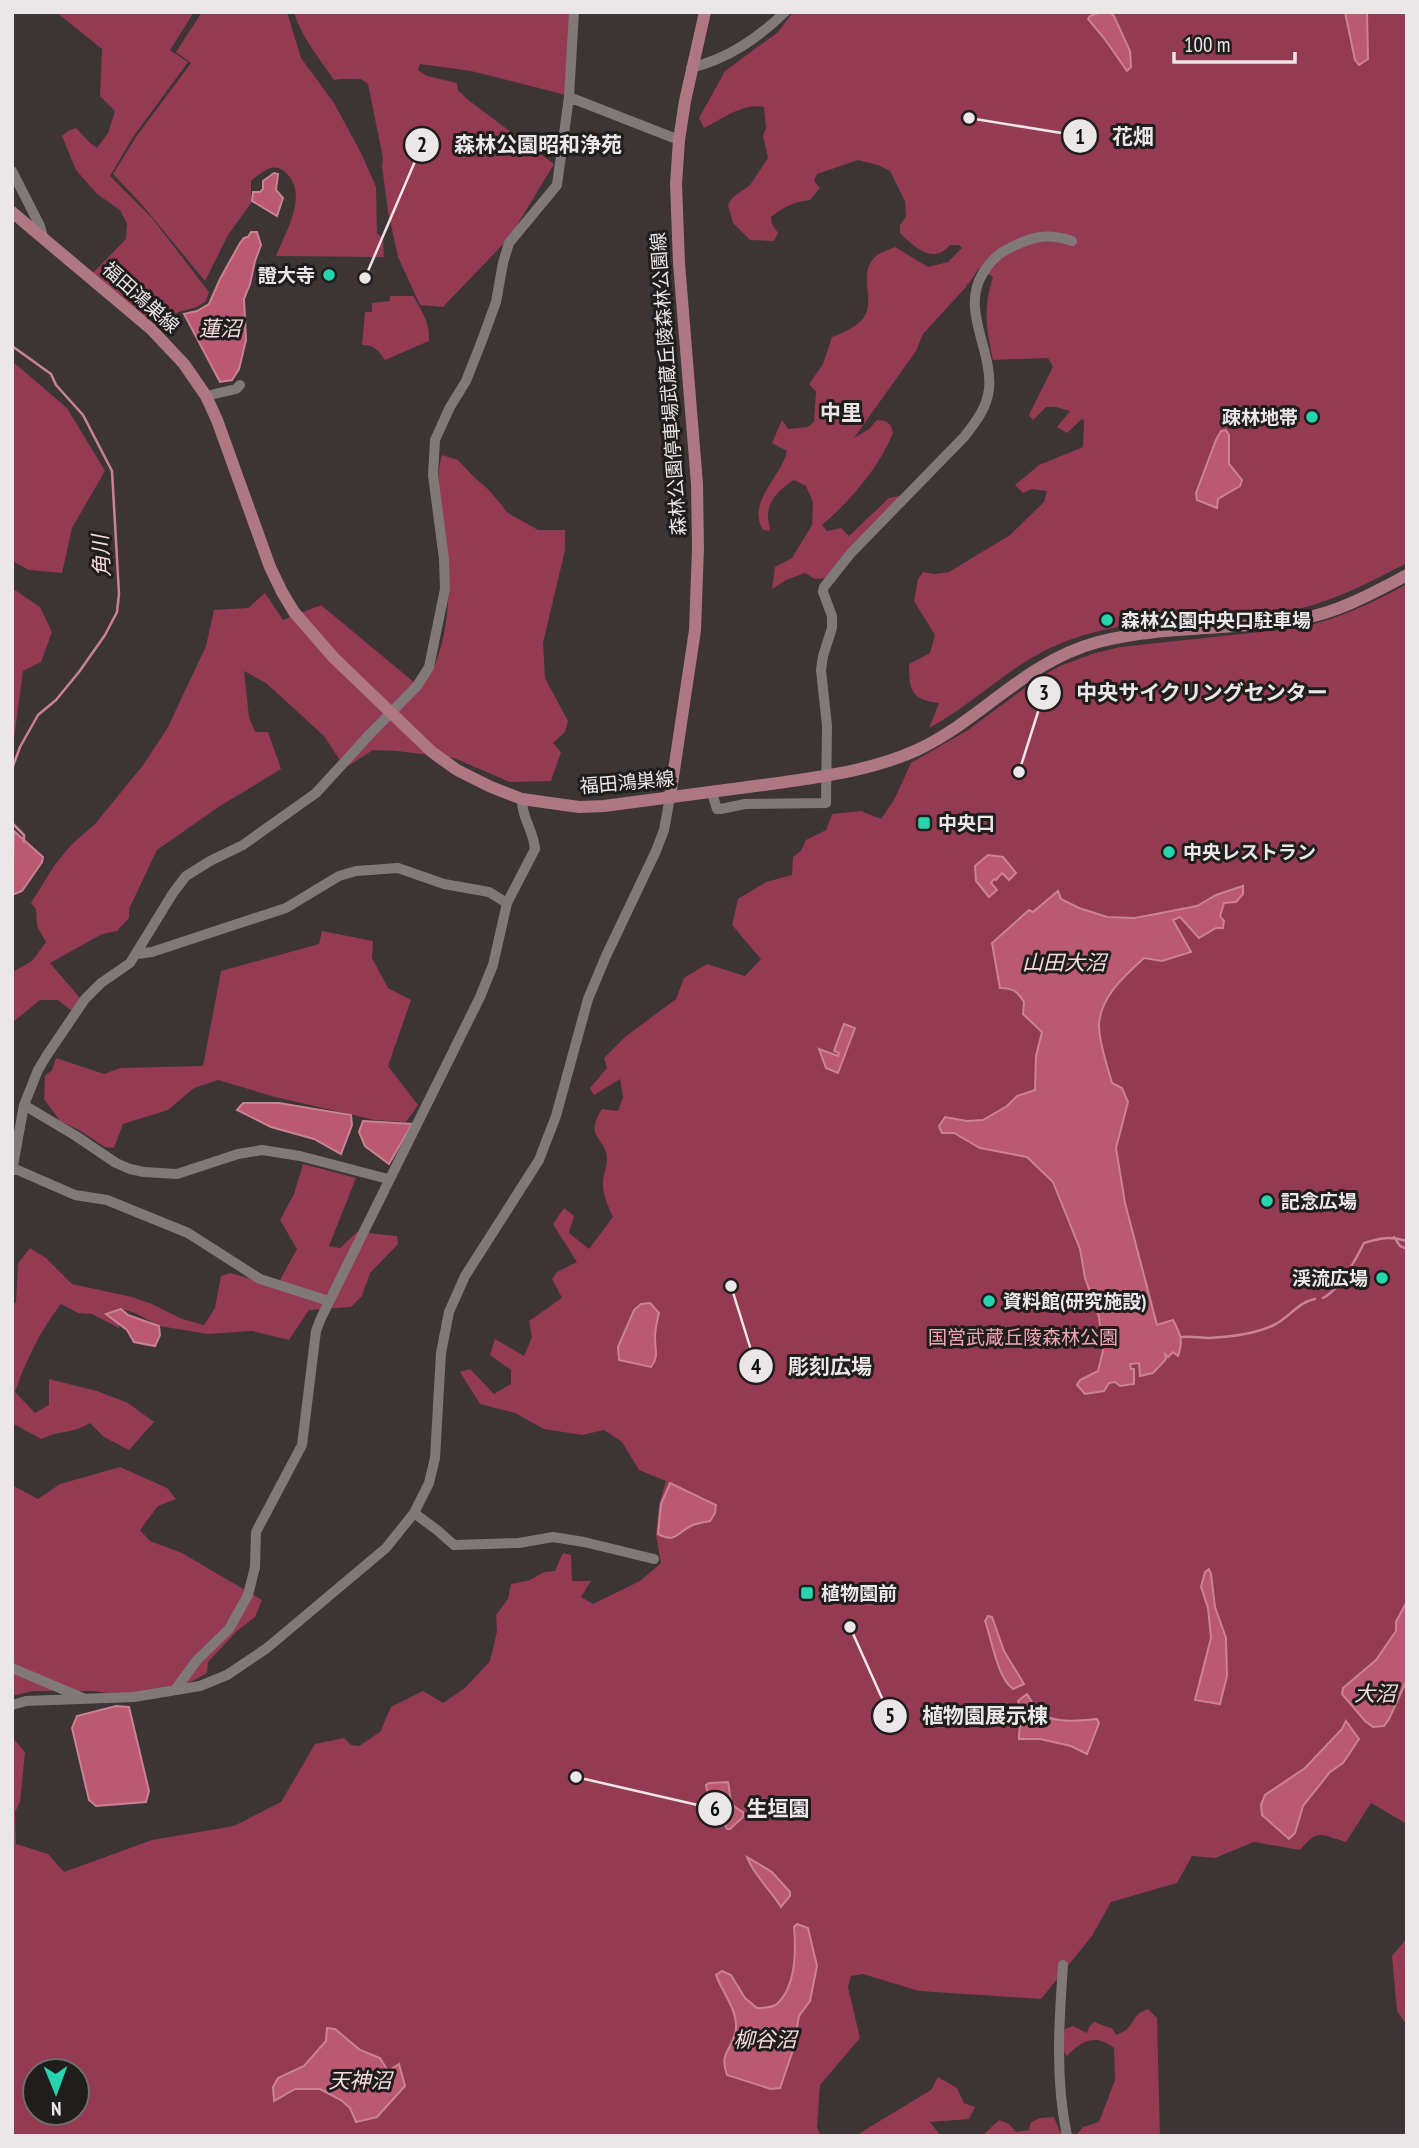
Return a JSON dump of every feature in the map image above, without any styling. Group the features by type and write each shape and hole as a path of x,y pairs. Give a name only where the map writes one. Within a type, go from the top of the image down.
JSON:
{"main road":[{"name":"森林公園停車場武蔵丘陵森林公園線","path":"670,797 695,630 698,548 697,484 679,263 676,184 679,141 691,68 705,12"},
{"name":"福田鴻巣線","path":"12,212 166,343 206,396 218,420 270,566 294,612 334,657 432,752 457,770 522,799 579,807 604,806 712,793 864,768 899,758 941,737 1033,670 1069,651 1100,641 1136,635 1301,619 1363,598 1407,575"}],"street":[{"path":"329,1301 260,1279 188,1233 107,1200 75,1195 13,1169 24,1105 38,1070 85,999 137,954 186,876 209,861 243,845 316,793 417,686 429,667 444,589 444,559 433,475 433,455 438,431 466,381 481,343 496,302 509,243 557,185 569,97 574,12"},
{"path":"691,68 716,62 764,33 785,12"},
{"path":"569,97 679,141"},
{"path":"12,171 43,237"},
{"path":"712,793 717,809 746,804 826,803 827,726 821,670 832,628 832,617 823,592 824,586 851,553 964,437 980,416 989,389 988,367 975,307 976,285 988,264 1004,250 1024,241 1053,235 1072,241"},
{"path":"206,396 236,389 240,385"},
{"path":"12,1704 26,1701 134,1697 200,1686 227,1675 267,1648 386,1548 414,1513 429,1483 435,1458 441,1353 449,1312 465,1276 539,1160 556,1116 588,999 656,851 664,830 670,797"},
{"path":"174,1690 197,1660 229,1629 248,1595 255,1567 256,1532 302,1446 316,1331 388,1179 432,1097 480,997 493,965 507,903 535,849 522,799"},
{"path":"137,954 152,952 286,908 339,876 356,871 398,868 444,884 489,892 507,903"},
{"path":"24,1105 117,1163 144,1172 177,1174 238,1154 262,1150 300,1156 388,1179"},
{"path":"414,1513 454,1545 519,1543 553,1537 654,1559"},
{"path":"12,1668 86,1700"},
{"path":"1063,1965 1058,2042 1067,2136"}],"green space":[{"path":"56,12 194,12 170,50 188,62 133,137 110,176 152,218 209,292 206,301 197,307 161,320 147,318 93,273 126,239 127,224 120,210 97,194 76,170 62,136 76,128 97,148 108,133 115,111 100,96 102,49"},
{"path":"202,12 287,12 301,58 334,103 376,187 377,233 383,239 384,257 276,256 296,202 292,181 281,169 272,168 263,171 251,181 251,203 228,235 205,281 113,174 136,137 191,63 176,52"},
{"path":"294,12 570,12 566,95 471,71 420,64 418,70 427,76 457,83 458,90 467,99 554,164 510,237 443,307 420,305 398,257 388,211 383,158 368,84 361,79 334,80 306,39"},
{"path":"793,12 1407,12 1407,563 1341,595 1298,609 1139,624 1078,637 1034,657 929,728 939,703 917,696 911,687 909,673 909,664 930,653 935,635 914,601 918,579 923,572 949,572 1010,535 1044,502 1047,491 1032,489 1023,493 1015,485 1039,465 1083,447 1084,420 1067,433 1057,427 1070,411 1046,407 1033,420 1029,415 1053,367 1048,358 993,360 987,318 993,277 979,268 968,285 967,283 923,334 916,351 854,438 869,429 877,420 888,423 893,433 880,459 863,483 822,525 827,531 841,528 849,536 889,498 899,496 895,507 826,578 815,579 805,573 772,589 775,567 792,558 812,525 813,502 806,486 794,480 771,502 768,515 770,531 763,530 759,520 762,499 787,451 772,443 782,420 788,429 808,427 814,422 816,392 809,384 823,364 832,337 855,325 866,313 867,272 875,257 895,247 928,267 948,262 962,248 959,245 950,245 944,251 931,254 912,244 900,233 900,225 906,217 905,201 890,171 858,160 817,174 814,181 820,188 810,200 789,206 771,217 778,233 774,241 750,240 733,223 728,205 732,198 750,185 768,158 763,136 766,128 764,107 748,107 704,128 699,118 725,71 778,32"},
{"path":"390,296 413,296 427,323 429,341 385,360 376,349 362,345 365,312 372,312 372,303 390,301"},
{"path":"12,361 67,408 105,471 72,528 62,573 29,570 12,561"},
{"path":"442,455 458,460 508,513 538,530 565,530 565,550 543,643 545,678 568,721 565,732 553,743 561,752 551,781 510,782 454,758 397,751 373,750 345,768 324,736 266,683 244,671 249,717 255,732 268,732 281,769 220,806 157,850 129,909 129,918 117,931 102,934 50,963 81,999 72,1011 58,1000 40,1000 12,1023 12,969 14,971 32,961 46,942 37,926 36,909 31,903 54,866 71,845 95,824 144,764 168,727 206,646 214,610 248,608 265,593 283,620 321,605 421,688 440,651 448,606 448,560 439,488"},
{"name":"国営武蔵丘陵森林公園","path":"1407,584 1407,1824 1371,1803 1346,1842 1320,1835 1312,1838 1300,1850 1254,1842 1215,1858 1192,1856 1177,1883 1111,1902 1092,1936 1041,1999 919,1991 863,1974 851,1976 848,1987 860,2038 820,2085 817,2128 821,2136 12,2136 12,1737 25,1752 20,1802 15,1812 16,1844 48,1854 64,1872 152,1840 234,1826 281,1802 315,1744 344,1738 351,1745 359,1746 380,1732 391,1707 423,1691 443,1703 465,1688 490,1661 497,1631 496,1615 508,1599 511,1584 530,1580 544,1572 555,1571 563,1553 571,1555 572,1581 591,1581 581,1597 593,1604 640,1581 661,1563 656,1535 659,1505 666,1481 639,1470 622,1442 604,1430 582,1435 544,1429 515,1413 480,1404 460,1372 470,1369 494,1394 511,1384 511,1370 490,1355 495,1339 524,1356 532,1337 529,1321 562,1298 552,1279 557,1272 577,1262 553,1224 564,1208 574,1216 569,1233 589,1249 613,1217 603,1186 606,1152 597,1137 595,1127 602,1109 618,1111 623,1097 620,1079 594,1095 590,1088 607,1068 604,1058 625,1037 676,999 684,978 707,964 745,976 761,959 732,925 738,899 766,882 792,875 793,857 801,851 806,840 826,830 832,814 861,811 881,819 894,800 911,763 968,730 1037,679 1060,666 1120,647 1299,628 1368,604"},
{"path":"12,588 40,607 52,632 41,662 23,671 12,754"},
{"path":"322,931 373,941 372,958 388,988 411,1000 388,1066 418,1105 406,1122 375,1120 275,1097 218,1080 194,1088 168,1110 123,1124 114,1148 105,1147 60,1121 44,1099 45,1076 52,1070 56,1058 104,1074 120,1068 203,1066 221,971 319,944"},
{"path":"303,1164 356,1178 329,1246 340,1248 357,1232 397,1236 398,1244 370,1273 362,1296 351,1307 309,1310 289,1340 252,1331 208,1334 159,1326 122,1309 119,1328 92,1314 78,1313 61,1304 34,1346 15,1392 35,1413 49,1405 49,1379 97,1391 128,1403 154,1422 129,1450 104,1437 90,1423 41,1439 12,1423 12,1306 16,1302 18,1263 30,1248 46,1258 72,1284 132,1297 182,1319 204,1325 215,1308 221,1276 230,1273 262,1282 280,1280 297,1249 280,1220 294,1194"},
{"path":"120,1467 167,1488 176,1499 158,1506 140,1530 150,1541 182,1553 262,1600 255,1617 237,1631 208,1662 207,1673 165,1696 134,1697 94,1691 33,1691 12,1696 12,1485 38,1499 60,1484"},
{"path":"1407,1938 1407,2025 1397,2011 1392,1956"},
{"path":"1148,2009 1157,2018 1160,2136 982,2136 999,2120 1009,2124 1016,2132 1029,2130 1031,2122 1040,2118 1054,2117 1060,2132 1077,2134 1083,2127 1099,2122 1115,2080 1114,2048 1094,2040 1083,2043 1067,2056 1062,2049 1065,2029 1073,2026 1087,2033 1094,2022 1113,2029 1116,2035 1126,2030 1137,2015"},
{"path":"938,2077 957,2088 964,2103 975,2107 969,2119 930,2122 941,2136 855,2136 931,2090"}],"water":[{"path":"1101,12 1110,12 1114,16 1130,51 1131,67 1127,71 1088,19"},
{"path":"1345,12 1367,12 1368,59 1359,65 1355,60"},
{"path":"274,173 278,174 276,190 283,198 277,216 252,201 253,192 260,192 263,189 263,181"},
{"name":"蓮沼","path":"251,232 257,232 261,245 244,299 246,340 239,369 232,380 220,382 184,314 209,304 240,243"},
{"path":"1226,430 1229,435 1229,464 1242,480 1240,486 1218,499 1217,508 1197,500 1196,493 1216,440 1221,431"},
{"path":"14,831 43,857 22,891 12,895"},
{"path":"988,855 1003,857 1016,873 1009,880 1002,873 994,879 991,883 997,890 989,897 976,881 975,866"},
{"name":"山田大沼","path":"1243,886 1243,894 1236,902 1224,903 1220,916 1224,921 1223,928 1216,928 1199,938 1180,917 1173,920 1191,952 1162,961 1144,958 1115,987 1100,1015 1100,1039 1112,1083 1122,1088 1128,1102 1116,1148 1125,1203 1157,1325 1173,1320 1181,1346 1178,1356 1173,1352 1168,1357 1165,1354 1166,1359 1153,1373 1140,1376 1139,1363 1130,1364 1131,1369 1134,1369 1134,1384 1120,1386 1115,1382 1109,1383 1104,1391 1085,1394 1077,1385 1080,1380 1098,1371 1103,1351 1099,1317 1085,1278 1080,1249 1053,1182 1027,1157 980,1148 954,1133 942,1133 939,1126 945,1117 967,1121 983,1120 1007,1106 1017,1096 1035,1090 1036,1056 1042,1032 1023,1014 1024,1002 1019,995 1000,988 992,943 1029,910 1033,912 1058,891 1061,899 1079,908 1107,917 1135,918 1197,906 1216,895"},
{"path":"844,1024 855,1028 838,1073 826,1068 819,1049 838,1056 839,1053 834,1051"},
{"path":"243,1103 279,1103 351,1115 352,1125 341,1154 314,1139 271,1127 237,1110"},
{"path":"363,1121 412,1124 389,1164 365,1146 359,1132"},
{"path":"650,1303 659,1313 655,1332 655,1360 651,1367 619,1360 618,1347 634,1310 641,1304"},
{"path":"121,1309 128,1315 159,1326 160,1335 155,1346 134,1342 127,1330 106,1314"},
{"path":"670,1483 716,1505 710,1521 693,1525 669,1538 658,1534 661,1504"},
{"path":"1209,1569 1215,1607 1226,1638 1227,1676 1220,1704 1195,1700 1211,1638 1208,1608 1201,1587 1205,1572"},
{"name":"大沼","path":"1407,1601 1407,1680 1384,1726 1373,1727 1342,1694 1343,1688 1376,1660 1396,1631 1396,1622"},
{"path":"988,1616 992,1617 1004,1651 1024,1684 1013,1689 1003,1676 996,1658 985,1621"},
{"path":"1027,1694 1040,1715 1068,1721 1097,1719 1099,1723 1087,1754 1071,1746 1040,1739 1019,1739 1022,1717 1018,1701"},
{"path":"116,1706 129,1707 149,1791 146,1802 96,1806 89,1800 72,1728 77,1716"},
{"path":"1346,1721 1359,1739 1343,1763 1330,1772 1303,1806 1295,1833 1289,1839 1262,1815 1261,1805 1265,1795 1305,1768 1342,1729"},
{"path":"728,1782 732,1803 743,1812 743,1817 730,1829 727,1829 715,1807 706,1785"},
{"path":"747,1857 772,1872 790,1892 781,1907 754,1870"},
{"name":"柳谷沼","path":"797,1924 808,1928 817,1966 810,2001 799,2016 793,2050 780,2088 771,2089 727,2075 725,2055 735,2035 736,2021 716,1975 722,1971 731,1975 745,1998 757,2008 776,2005 784,1996 792,1977 795,1956 794,1927"},
{"name":"天神沼","path":"327,2028 335,2029 360,2050 380,2058 388,2071 399,2064 405,2086 377,2117 356,2122 350,2108 320,2089 295,2089 274,2101 273,2087 278,2078 304,2066 326,2041"}],"waterway":[{"name":"角川","path":"12,346 51,374 56,385 83,415 112,471 119,594 117,612 105,635 56,700 38,715 20,747 12,769"},
{"name":"角川","path":"12,823 24,835 24,842"},
{"path":"1394,1237 1400,1246 1407,1249"},
{"path":"1323,1298 1341,1281 1364,1243 1385,1238 1407,1241"},
{"path":"1182,1337 1217,1338 1259,1331 1274,1325 1304,1303 1315,1299"}],"place":[{"name":"花畑","path":"969,118"},
{"name":"證大寺","path":"329,275"},
{"name":"森林公園昭和浄苑","path":"365,278"},
{"name":"疎林地帯","path":"1312,417"},
{"name":"森林公園中央口駐車場","path":"1107,620"},
{"name":"中央サイクリングセンター","path":"1019,772"},
{"name":"中央口","path":"924,823"},
{"name":"中央レストラン","path":"1169,852"},
{"name":"記念広場","path":"1267,1201"},
{"name":"渓流広場","path":"1382,1278"},
{"name":"彫刻広場","path":"731,1286"},
{"name":"資料館(研究施設)","path":"989,1301"},
{"name":"植物園前","path":"807,1593"},
{"name":"植物園展示棟","path":"850,1627"},
{"name":"生垣園","path":"576,1777"}],"district":[{"name":"中里","path":"841,412"}]}
